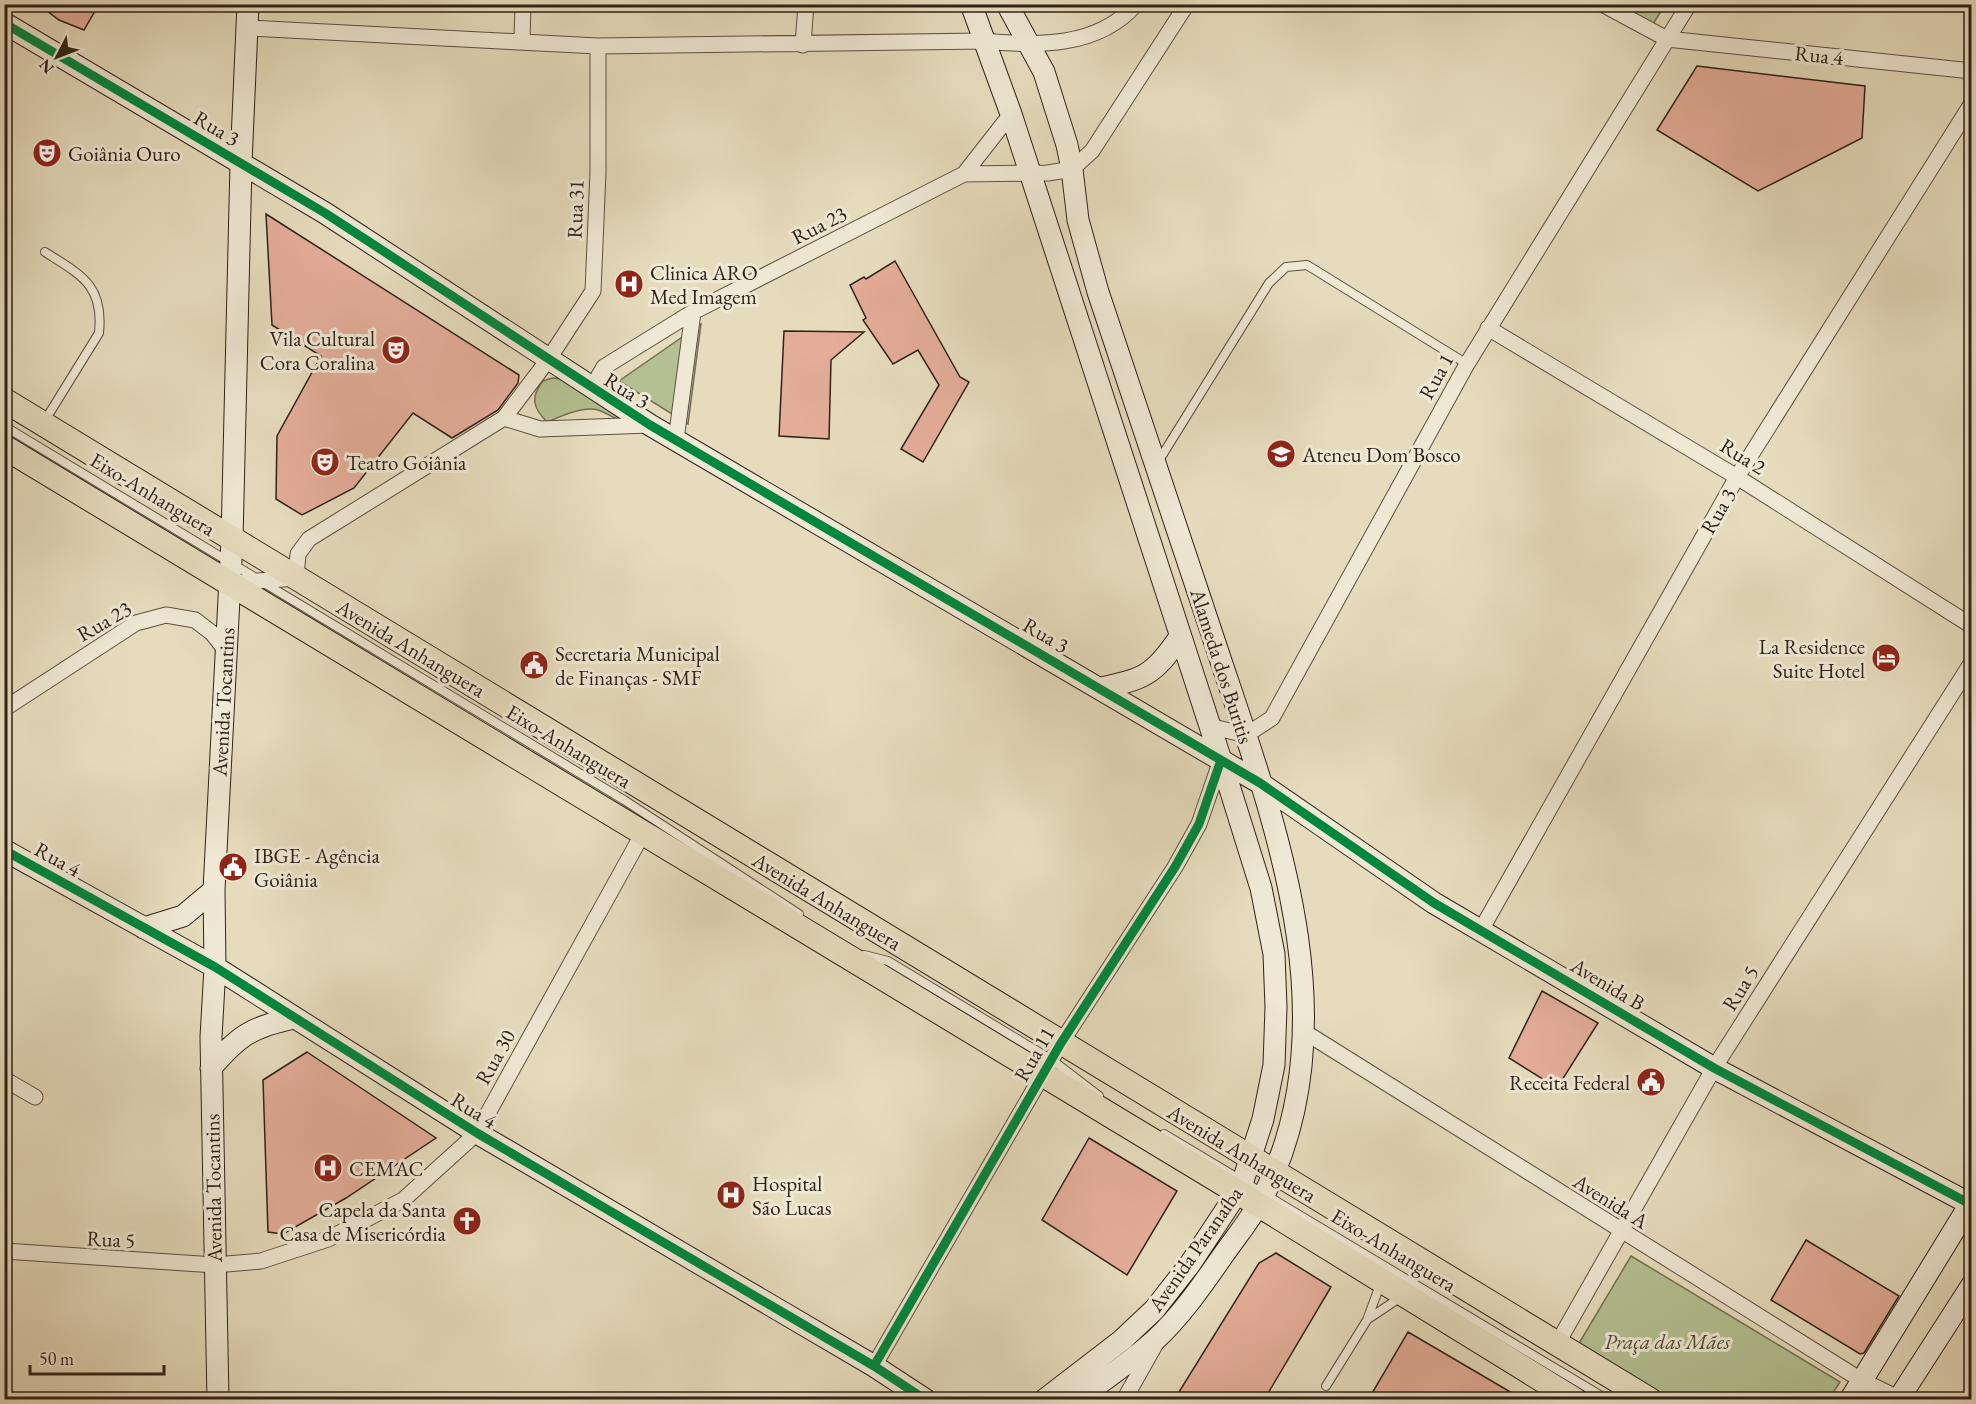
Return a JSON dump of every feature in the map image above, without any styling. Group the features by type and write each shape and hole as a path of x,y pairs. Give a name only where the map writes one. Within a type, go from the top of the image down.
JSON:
{"main road":[{"name":"Avenida Tocantins","path":"218,1400 211,1068 215,967 214,890 230,562 241,163 248,4"},
{"name":"Alameda dos Buritis","path":"971,4 1011,114 1261,888 1274,954 1276,1007 1274,1065 1251,1158"},
{"name":"Alameda dos Buritis","path":"1007,4 1011,16 1044,72 1072,170 1081,236 1155,466 1246,735 1287,875 1299,944 1303,1031 1294,1104 1266,1190"},
{"name":"Rua 3","path":"4,23 325,213 591,389 650,425 1240,771"},
{"name":"Avenida Anhanguera","path":"4,400 43,424 230,562 643,833 1050,1063 1251,1158 1266,1190 1381,1281 1575,1400"},
{"name":"Avenida Anhanguera","path":"4,447 230,562 296,578 1240,1187 1266,1190 1557,1344 1650,1400"},
{"path":"1101,688 1138,680 1153,671 1179,638"},
{"name":"Avenida B","path":"1240,771 1434,903 1714,1068 1971,1203"},
{"name":"Rua 4","path":"4,850 215,967 477,1133 874,1366 926,1400"},
{"path":"144,928 183,916 214,890"},
{"path":"211,1068 232,1042 261,1025 294,1018"},
{"name":"Avenida Paranaíba","path":"1044,1400 1122,1340 1173,1288 1240,1187 1251,1158"},
{"name":"Avenida Paranaíba","path":"1077,1400 1162,1333 1191,1301 1266,1190"},
{"path":"1850,1400 1971,1203"},
{"path":"1899,1399 1971,1285"}],"street":[{"path":"522,40 523,4"},
{"path":"803,45 806,4"},
{"path":"248,28 522,40 598,46 984,41 1030,45 1071,40 1100,32 1136,4"},
{"path":"1029,172 1072,170 1092,151 1187,4"},
{"path":"1602,4 1667,39"},
{"name":"Rua 1","path":"1246,735 1272,718 1488,328 1689,4"},
{"name":"Rua 4","path":"1667,39 1971,71"},
{"name":"Rua 31","path":"548,360 592,291 598,161 598,46"},
{"name":"Rua 3","path":"1481,930 1737,477 1971,103"},
{"name":"Rua 23","path":"591,389 604,367 693,312 964,174 1011,114"},
{"name":"Rua 23","path":"964,174 1029,172"},
{"path":"676,440 693,312"},
{"name":"Rua 2","path":"1488,328 1737,477 1971,626"},
{"path":"230,562 261,581 296,578 298,554 309,539 504,418 548,360"},
{"path":"504,418 540,429 650,425"},
{"name":"Rua 23","path":"4,709 136,623 166,615 195,620 212,633 226,651"},
{"name":"Rua 5","path":"1557,1344 1714,1068 1971,662"},
{"path":"1209,726 1246,735"},
{"name":"Rua 11","path":"874,1366 1050,1063 1175,867 1199,824 1221,760"},
{"name":"Rua 30","path":"215,1265 261,1261 328,1239 403,1200 477,1133 643,833"},
{"name":"Avenida A","path":"1303,1031 1620,1232 1861,1380 1899,1399"},
{"path":"4,1079 35,1097"},
{"name":"Rua 5","path":"4,1251 215,1265"},
{"path":"1124,1400 1162,1333"}],"lane":[{"path":"43,424 99,333 100,316 96,294 84,277 45,252"},
{"path":"1155,466 1269,283 1286,267 1307,265 1467,364"},
{"name":"Eixo-Anhanguera","path":"4,426 624,801 804,916"},
{"path":"854,949 888,975 1050,1063 1099,1096"},
{"path":"864,955 888,961 1109,1102"},
{"path":"1161,1132 1240,1187"},
{"name":"Eixo-Anhanguera","path":"1266,1190 1608,1400"},
{"path":"1326,1386 1367,1320 1381,1281"},
{"path":"1367,1320 1404,1295"}],"green space":[{"path":"1619,5 1665,5 1653,24"},
{"path":"701,324 688,424 619,381"},
{"path":"552,378 563,379 625,418 614,418 598,410 585,409 547,422 536,407 535,397 543,381"},
{"name":"Praça das Mães","path":"1631,1256 1840,1382 1829,1399 1658,1399 1575,1350"}],"building":[{"path":"38,4 99,4 84,30 59,20"},
{"path":"1697,66 1865,86 1862,138 1758,191 1657,130"},
{"name":"Vila Cultural Cora Coralina","path":"266,214 519,375 518,383 498,410 452,438 413,413 354,488 302,515 276,499 277,436 321,356 272,325"},
{"path":"895,261 960,377 969,382 923,462 901,449 939,385 918,350 893,364 863,320 866,318 850,285 864,277 866,279"},
{"path":"784,331 864,332 831,360 829,439 779,436"},
{"path":"1542,991 1598,1023 1557,1088 1509,1058"},
{"name":"CEMAC","path":"307,1052 436,1138 346,1198 283,1234 268,1232 263,1080"},
{"path":"1089,1138 1177,1191 1127,1275 1042,1220"},
{"path":"1806,1240 1899,1296 1864,1353 1860,1354 1771,1300"},
{"path":"1276,1253 1331,1287 1264,1400 1174,1400 1259,1263"},
{"path":"1408,1332 1478,1373 1524,1400 1368,1400"}],"cycle path":[{"path":"4,23 325,213 650,425 1260,783 1434,903 1714,1068 1972,1205"},
{"path":"874,1366 1061,1043 1175,867 1199,824 1221,760"},
{"path":"4,850 215,967 477,1133 874,1366 926,1400"}],"place":[{"name":"Goiânia Ouro","path":"47,153"},
{"name":"Clinica ARO Med Imagem","path":"629,284"},
{"name":"Vila Cultural Cora Coralina","path":"396,350"},
{"name":"Ateneu Dom Bosco","path":"1281,454"},
{"name":"Teatro Goiânia","path":"325,462"},
{"name":"La Residence Suite Hotel","path":"1886,658"},
{"name":"Secretaria Municipal de Finanças - SMF","path":"534,665"},
{"name":"IBGE - Agência Goiânia","path":"233,867"},
{"name":"Receita Federal","path":"1651,1082"},
{"name":"CEMAC","path":"328,1168"},
{"name":"Hospital São Lucas","path":"731,1195"},
{"name":"Capela da Santa Casa de Misericórdia","path":"467,1221"}]}
